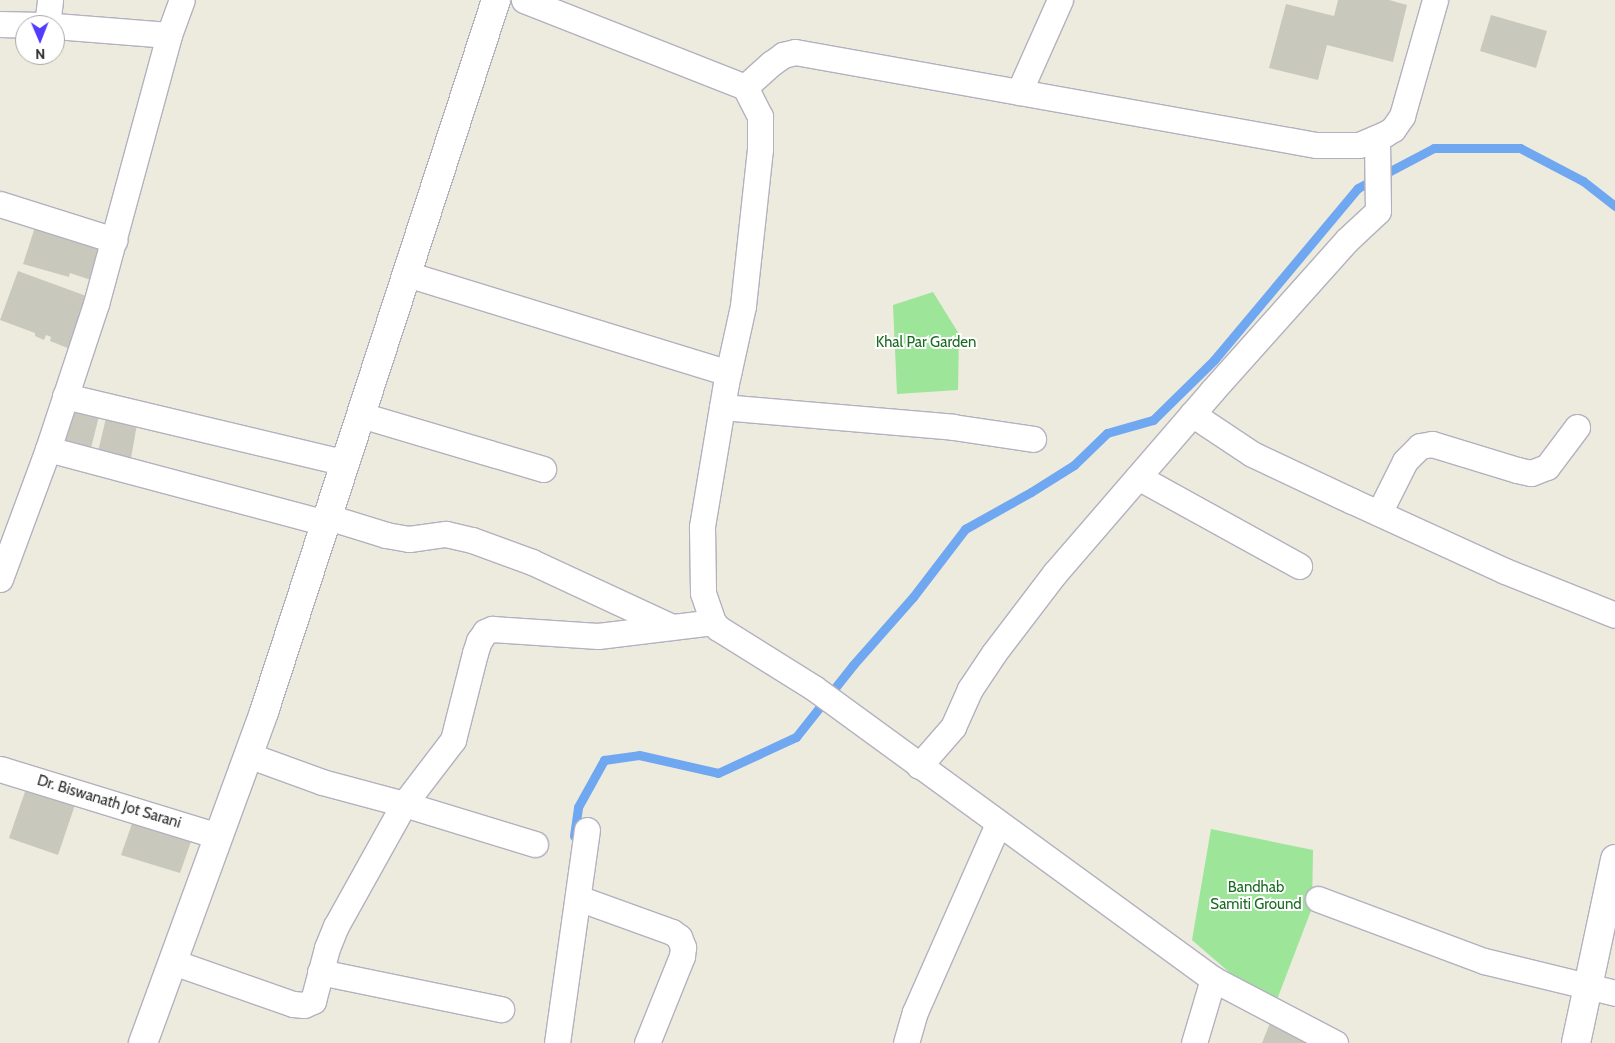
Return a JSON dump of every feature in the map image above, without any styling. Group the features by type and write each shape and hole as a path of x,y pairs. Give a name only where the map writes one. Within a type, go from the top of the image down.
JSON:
{"street":[{"path":"48,15 50,0"},
{"path":"0,579 48,449 96,304 169,35 182,0"},
{"path":"143,1043 248,755 346,463 496,0"},
{"path":"524,0 745,88 760,116 761,135 743,306 728,373 703,515 701,538 703,593 713,622 718,628 839,705 998,824 1213,979 1335,1043"},
{"path":"1019,92 1060,0"},
{"path":"745,88 783,55 795,52 1316,145 1349,146 1376,138 1393,129 1402,116 1435,0"},
{"path":"0,24 15,24"},
{"path":"65,27 169,35"},
{"path":"919,766 953,727 970,689 994,653 1055,573 1192,414 1347,240 1378,211 1376,138"},
{"path":"0,204 114,240"},
{"path":"407,274 728,373"},
{"path":"65,396 346,463"},
{"path":"722,406 953,427 1033,439"},
{"path":"1192,414 1252,454 1506,571 1615,615"},
{"path":"361,415 543,469"},
{"path":"1379,513 1406,461 1420,446 1432,444 1517,470 1531,472 1547,467 1577,428"},
{"path":"48,449 386,535 409,539 446,534 472,540 532,562 672,627"},
{"path":"1138,477 1299,566"},
{"path":"172,962 300,1006 313,1001 320,972 336,926 404,804 453,740 475,653 479,641 485,632 492,630 598,636 713,622"},
{"path":"248,755 322,782 404,804 535,844"},
{"name":"Dr. Biswanath Jot Sarani","path":"0,769 218,836"},
{"path":"906,1043 915,1012 998,824"},
{"path":"558,1043 587,830"},
{"path":"1576,1043 1588,986 1610,907 1615,859"},
{"path":"578,898 672,932 679,937 683,947 682,956 647,1043"},
{"path":"1318,899 1484,961 1615,993"},
{"path":"320,972 501,1008"},
{"path":"1194,1043 1213,979"}],"green space":[{"name":"Khal Par Garden","path":"933,292 959,334 958,390 897,394 893,305"},
{"name":"Bandhab Samiti Ground","path":"1211,829 1313,850 1312,908 1273,1010 1192,940"}],"building":[{"path":"1338,0 1389,0 1407,5 1393,62 1327,45 1318,80 1269,68 1286,4 1334,16"},
{"path":"1491,15 1547,31 1536,68 1480,51"},
{"path":"37,221 103,241 91,280 70,273 69,277 23,264"},
{"path":"18,271 89,297 70,349 50,341 51,337 46,335 44,340 35,336 35,333 0,320"},
{"path":"69,404 100,412 90,452 59,444"},
{"path":"106,418 137,424 130,464 97,456"},
{"path":"28,783 77,799 58,855 9,838"},
{"path":"134,818 193,836 180,873 121,855"},
{"path":"1270,1023 1311,1043 1262,1043"}],"waterway":[{"path":"574,836 578,807 604,760 639,755 718,773 796,737 853,665 913,597 965,529 1031,492 1074,465 1107,433 1153,420 1214,360 1358,188 1434,148 1520,148 1583,181 1615,206"}]}
